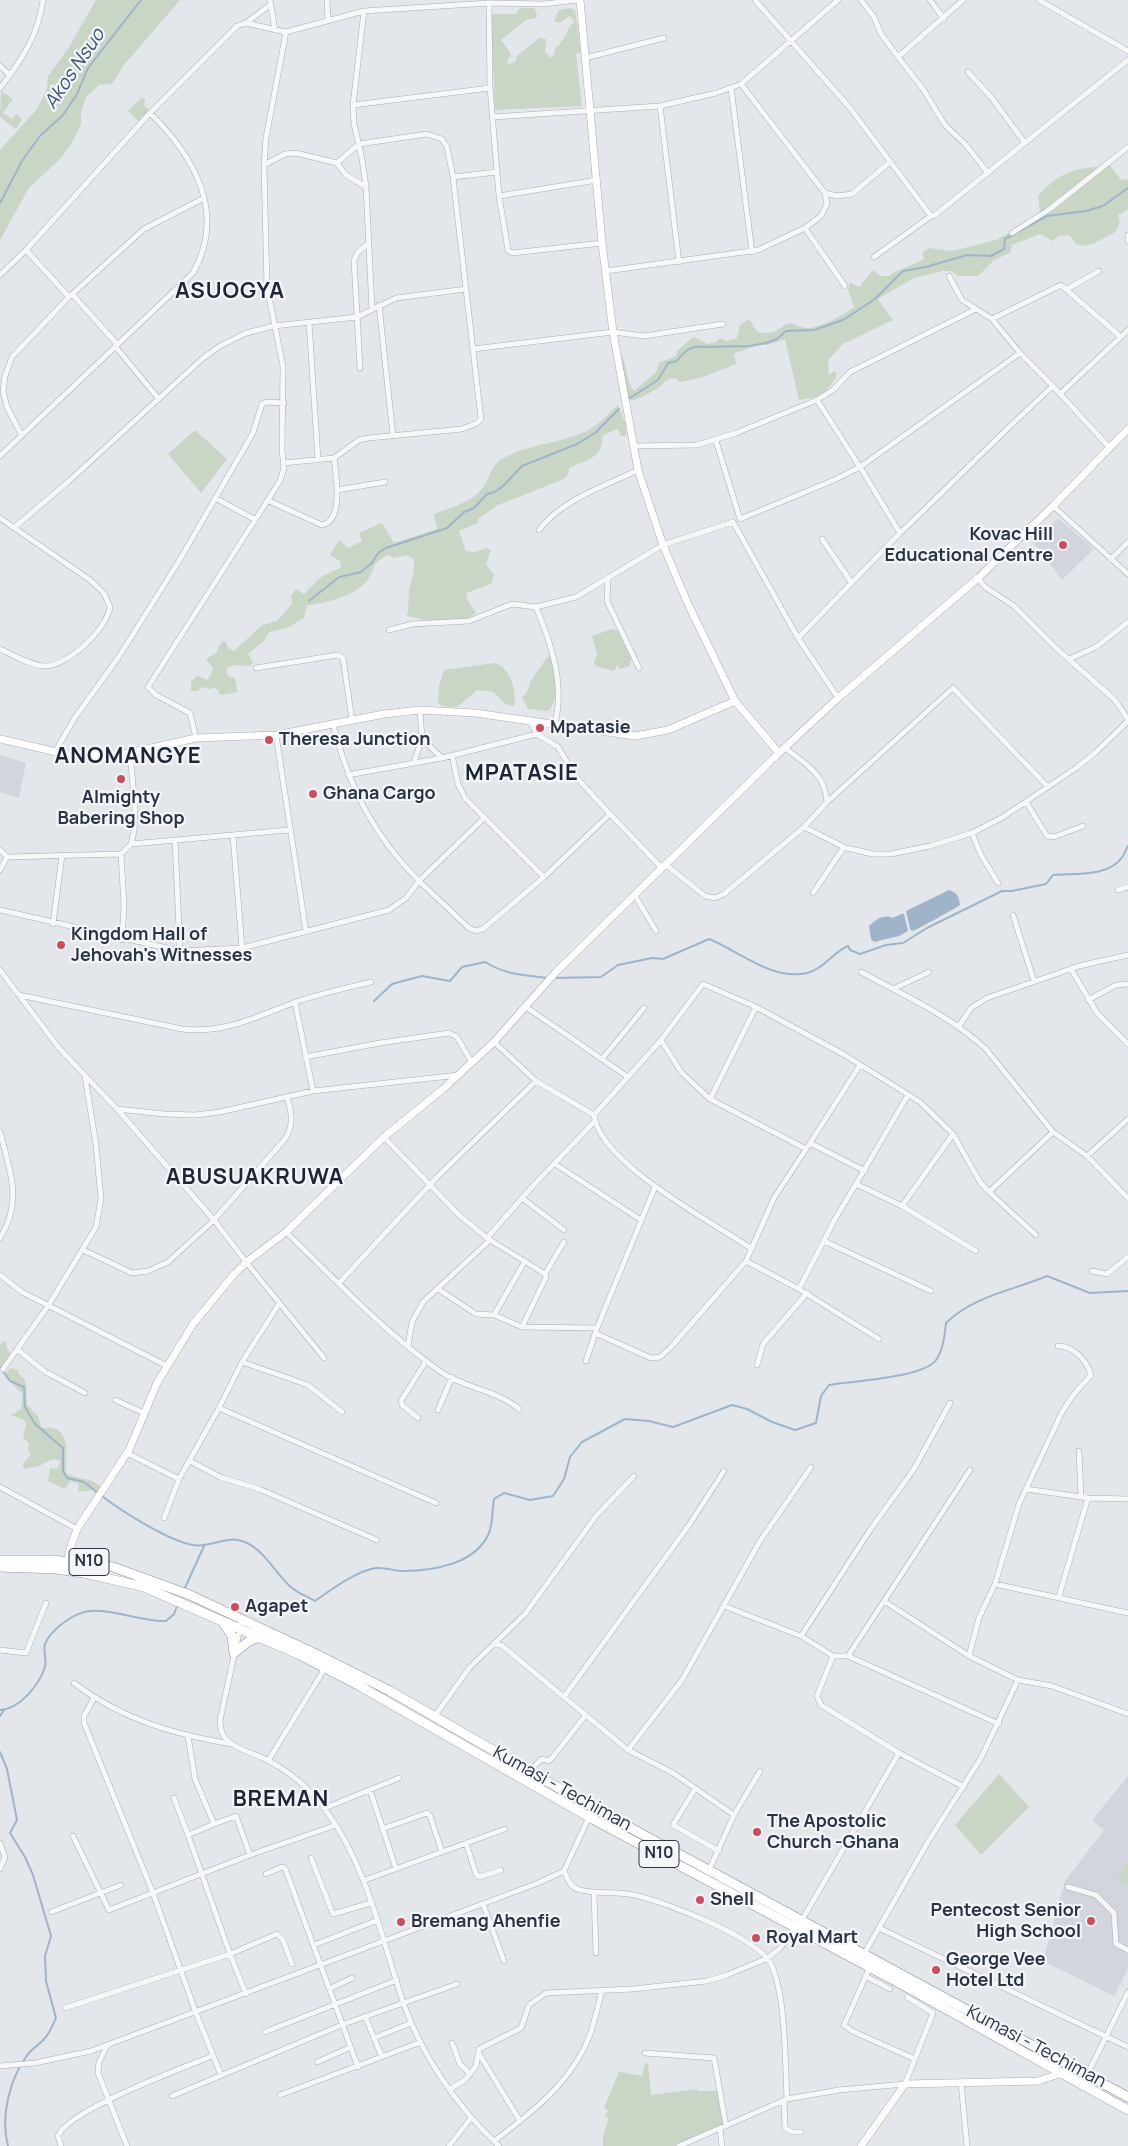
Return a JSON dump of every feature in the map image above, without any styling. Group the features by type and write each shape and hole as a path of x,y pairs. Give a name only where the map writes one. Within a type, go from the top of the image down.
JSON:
{"highway":[{"name":"N10","path":"0,1560 67,1571 173,1593"},
{"name":"N10","path":"0,1567 68,1561 113,1567 188,1599 222,1620 241,1623 260,1637 325,1668 589,1817 870,1967 1128,2110"},
{"name":"Kumasi - Techiman","path":"188,1599 352,1671 709,1870 1128,2097"},
{"path":"222,1620 232,1636 234,1652 249,1641 260,1637"}],"street":[{"path":"0,88 34,40 40,21 43,0"},
{"path":"327,0 328,20"},
{"path":"246,23 286,32 364,11 498,1 544,4 579,0 602,243 613,332 638,470 663,545 688,604 734,701 782,751 819,776 824,784 827,802"},
{"path":"755,0 850,108 931,216"},
{"path":"492,117 660,106 687,101 731,88 741,84 793,41 838,0"},
{"path":"861,0 874,17 881,34 923,89 945,125 966,145 988,173"},
{"path":"930,0 944,19"},
{"path":"898,56 944,19 963,0"},
{"path":"1039,0 1128,51"},
{"path":"0,275 26,250 150,113 232,30 246,23 270,2"},
{"path":"270,2 275,30"},
{"path":"489,3 492,117 499,196 508,250 512,253 602,243"},
{"path":"364,11 353,105 354,124 366,187 372,309"},
{"path":"196,738 190,713 156,695 148,687 280,481 283,463 284,366 267,288 264,166 266,138 286,32"},
{"path":"585,58 664,38"},
{"path":"874,257 934,215 1128,60"},
{"path":"0,66 10,75"},
{"path":"968,72 991,97 1025,143"},
{"path":"606,271 752,252 805,228 821,216 825,210 825,193 741,84"},
{"path":"353,105 490,88"},
{"path":"731,88 752,252"},
{"path":"660,106 679,262"},
{"path":"0,456 21,434 193,273 202,256 206,241 207,225 201,182 191,163 166,129 150,113"},
{"path":"283,463 334,458 359,440 462,429 480,422 481,419 454,176 447,146 436,135 426,134 359,144 337,163"},
{"path":"1012,233 1050,210 1128,147"},
{"path":"264,166 284,154 296,153 337,163 346,175 366,187"},
{"path":"825,193 837,196 852,194 890,162"},
{"path":"454,176 497,172"},
{"path":"499,196 597,180"},
{"path":"21,434 7,407 3,391 5,376 12,357 70,295 144,229 204,198"},
{"path":"805,228 845,286"},
{"path":"1128,235 1128,241"},
{"path":"360,368 354,260 358,252 369,243"},
{"path":"26,250 116,345 158,398"},
{"path":"1067,289 1099,271"},
{"path":"949,276 962,300 992,319 1020,353 1110,447"},
{"path":"992,319 1058,285 1067,289 1121,337"},
{"path":"15,527 69,481 158,398 220,346 246,333 274,326 357,317 396,298 466,288"},
{"path":"379,305 393,436"},
{"path":"633,446 679,446 716,441 817,400 833,390 850,372 976,309"},
{"path":"309,322 318,460"},
{"path":"473,349 613,332 644,336 723,324"},
{"path":"1060,394 1128,330"},
{"path":"389,630 413,624 470,620 512,604 536,607 576,597 663,545 733,522 834,480 860,467 1020,353"},
{"path":"798,638 900,533 954,482 996,437 1053,386"},
{"path":"817,400 900,533"},
{"path":"55,752 74,720 118,658 179,561 253,433 262,404 266,402 284,403"},
{"path":"67,1571 77,1529 96,1503 127,1453 167,1366 193,1324 246,1262 286,1232 384,1137 459,1075 494,1042 556,972 663,865 838,698 978,578 1053,506 1128,429"},
{"path":"716,441 740,519"},
{"path":"267,500 322,525 328,524 334,518 337,490 334,458"},
{"path":"539,530 550,517 563,507 638,470"},
{"path":"337,490 385,482"},
{"path":"215,498 254,519"},
{"path":"1053,506 1128,574"},
{"path":"0,518 15,527 49,554 90,580 104,593 110,606 105,622 91,639 79,650 56,665 44,666 31,663 0,649"},
{"path":"733,522 798,638 838,698"},
{"path":"822,539 851,582"},
{"path":"1111,559 1128,542"},
{"path":"804,827 860,853 891,854 930,846 972,833 986,827 1026,802 1096,753 1128,720 1114,699 1069,660 1014,606 985,587 978,578"},
{"path":"608,579 607,601 638,668"},
{"path":"536,607 554,657 559,700 555,723"},
{"path":"1069,660 1096,648 1128,622"},
{"path":"256,668 338,655 343,658 352,720"},
{"path":"530,722 537,734 558,747 576,777 610,814 663,865 705,896 715,898 724,894 804,827 827,802 953,688 1048,787"},
{"path":"0,739 55,752 92,756 130,753 160,744 196,738 276,735 352,720 420,710 475,713 635,736 651,734 688,722 734,701"},
{"path":"414,762 422,739 420,710"},
{"path":"333,724 348,775 378,834 419,881 469,928 476,931 483,929 544,877 610,814"},
{"path":"348,775 442,758 537,734"},
{"path":"276,735 306,932"},
{"path":"422,739 442,758"},
{"path":"0,850 7,857 121,854 131,844 135,807 130,753"},
{"path":"452,755 461,792 484,818 544,877"},
{"path":"1026,802 1047,836 1054,837 1083,826"},
{"path":"0,910 122,940 180,951 242,948 389,910 406,898 419,881 484,818"},
{"path":"131,844 289,830"},
{"path":"972,833 981,855 998,883"},
{"path":"233,836 242,948"},
{"path":"175,840 180,951"},
{"path":"813,893 844,847"},
{"path":"121,854 124,905 122,940"},
{"path":"53,924 62,855"},
{"path":"0,870 7,857"},
{"path":"1118,890 1128,887"},
{"path":"634,894 656,931"},
{"path":"1013,915 1034,981"},
{"path":"960,1026 976,1004 1072,968 1128,955"},
{"path":"1072,968 1088,1000 1097,1013 1128,1044"},
{"path":"0,970 59,1048 117,1109 214,1220 279,1304 324,1358"},
{"path":"861,972 960,1026 986,1049 1053,1132 1087,1156 1128,1198"},
{"path":"893,989 929,972"},
{"path":"19,995 197,1031 226,1028 250,1021 295,1002 371,982"},
{"path":"752,1250 655,1187 617,1155 601,1135 594,1122 594,1115 661,1040 703,984 756,1007 860,1065 928,1108 953,1134 980,1182 1036,1236"},
{"path":"1088,1000 1116,985 1128,984"},
{"path":"295,1002 313,1090"},
{"path":"526,1007 628,1077"},
{"path":"710,1099 756,1007"},
{"path":"602,1059 644,1008"},
{"path":"305,1057 449,1033 457,1037 472,1062"},
{"path":"661,1040 681,1072 710,1099 806,1149"},
{"path":"494,1042 536,1080 594,1115"},
{"path":"438,1289 476,1314 494,1315 522,1327 596,1331 651,1358 660,1358 746,1261 774,1198 860,1065"},
{"path":"3,1369 48,1306 96,1227 101,1200 96,1145 85,1075"},
{"path":"117,1109 195,1115 220,1112 287,1098 313,1090 459,1075"},
{"path":"339,1282 431,1183 536,1080"},
{"path":"800,1289 824,1241 908,1095"},
{"path":"82,1250 125,1271 148,1271 168,1262 214,1220 288,1134 292,1114 287,1098"},
{"path":"1087,1156 1128,1119"},
{"path":"408,1346 412,1322 423,1302 488,1239 522,1198 594,1122"},
{"path":"0,1132 13,1183 14,1205 10,1221 0,1238"},
{"path":"989,1192 1053,1132"},
{"path":"902,1206 953,1134"},
{"path":"384,1137 431,1183 459,1215 488,1239 546,1274"},
{"path":"810,1143 865,1171"},
{"path":"555,1164 641,1220"},
{"path":"856,1184 902,1206 976,1250"},
{"path":"586,1361 596,1331 655,1187"},
{"path":"522,1198 564,1230"},
{"path":"286,1232 426,1361 452,1377 508,1400 519,1409"},
{"path":"824,1241 930,1291"},
{"path":"522,1327 546,1274 564,1242"},
{"path":"1092,1271 1107,1274 1128,1257"},
{"path":"494,1315 524,1261"},
{"path":"746,1261 807,1293 879,1339"},
{"path":"0,1275 11,1285 48,1306 167,1366"},
{"path":"757,1365 763,1344 807,1293"},
{"path":"164,1518 179,1479 219,1408 242,1362 279,1304"},
{"path":"969,1656 979,1618 995,1584 1014,1517 1062,1412 1074,1394 1091,1375 1085,1362 1073,1350 1066,1346 1058,1346"},
{"path":"18,1350 44,1371 85,1393"},
{"path":"418,1418 402,1404 402,1401 426,1361"},
{"path":"242,1362 308,1385 342,1412"},
{"path":"438,1410 452,1377"},
{"path":"115,1400 144,1413"},
{"path":"800,1636 870,1530 914,1468 950,1403"},
{"path":"219,1408 436,1503"},
{"path":"1080,1451 1081,1497"},
{"path":"127,1453 179,1479"},
{"path":"190,1461 220,1477 259,1489 377,1540"},
{"path":"628,1750 682,1680 760,1541 811,1467"},
{"path":"848,1656 970,1470"},
{"path":"564,1697 689,1525 724,1471"},
{"path":"434,1717 470,1667 525,1614 596,1516 634,1476"},
{"path":"0,1487 77,1529"},
{"path":"1026,1490 1088,1498 1128,1498"},
{"path":"1058,1596 1088,1498"},
{"path":"995,1584 1058,1596 1128,1613"},
{"path":"884,1601 969,1656 1018,1680 1059,1689 1128,1714"},
{"path":"0,1650 26,1653 46,1603"},
{"path":"724,1606 800,1636 833,1656 848,1656 999,1724"},
{"path":"231,1744 223,1736 220,1720 241,1623"},
{"path":"492,1645 500,1645 506,1649 628,1750 673,1773 734,1815"},
{"path":"833,1656 817,1696 821,1705 900,1753 964,1787"},
{"path":"268,1761 325,1668"},
{"path":"864,1954 929,1840 964,1787 999,1724 1018,1680"},
{"path":"74,1683 94,1698 164,1730 231,1744 268,1761 293,1776 324,1808 336,1825 364,1880 411,2023 450,2089 471,2118 499,2146"},
{"path":"94,1698 84,1716 84,1724 153,1893 212,2056 221,2075"},
{"path":"529,1771 542,1759 548,1761 552,1758 585,1716"},
{"path":"188,1736 195,1779 214,1824"},
{"path":"450,2089 470,2074 476,2066 478,2052 483,2045 521,2028 529,2005 540,1996 554,1992 602,1991 707,1981 727,1976 768,1958 797,1928 900,1753"},
{"path":"709,1870 734,1815 760,1771"},
{"path":"324,1808 399,1778"},
{"path":"695,1789 673,1825 719,1851"},
{"path":"370,1790 396,1869"},
{"path":"174,1798 246,1994"},
{"path":"382,1829 427,1813 442,1852"},
{"path":"188,1835 236,1816 250,1855"},
{"path":"0,2066 35,2063 91,2052 385,1942 564,1871 589,1817"},
{"path":"73,1836 108,1910 250,1855 336,1825"},
{"path":"364,1880 505,1829"},
{"path":"0,1843 5,1857 0,1869"},
{"path":"466,1843 476,1874 479,1877 501,1870"},
{"path":"311,1858 333,1914 372,1903"},
{"path":"266,1874 282,1867 285,1868 331,1988 358,2067"},
{"path":"564,1871 569,1882 576,1889 637,1895 723,1927 744,1939 768,1958 778,1984 786,2100 785,2128 792,2132 801,2132"},
{"path":"51,1912 121,1885"},
{"path":"1068,1886 1096,1895 1114,1912 1116,1944 1128,1950"},
{"path":"594,1892 596,1953"},
{"path":"483,1904 504,1961"},
{"path":"314,1945 378,1920"},
{"path":"879,1928 1128,2047"},
{"path":"65,2008 230,1954 277,1934 283,1940 292,1964"},
{"path":"870,1967 844,2025 846,2028 915,2059"},
{"path":"865,1976 890,1989"},
{"path":"331,1988 352,1978"},
{"path":"265,2032 397,1980"},
{"path":"172,2096 344,2024 457,1984"},
{"path":"494,2141 520,2121 565,2079 591,2033 602,1991"},
{"path":"1088,2075 1128,1992"},
{"path":"861,2145 905,2084 933,2013 907,1996"},
{"path":"365,2016 382,2057"},
{"path":"374,2038 411,2023"},
{"path":"280,2096 421,2042"},
{"path":"452,2043 460,2064 470,2074"},
{"path":"107,2046 99,2062 98,2073 127,2146"},
{"path":"317,2062 351,2047"},
{"path":"478,2052 520,2121"},
{"path":"645,2052 714,2058 726,2126"},
{"path":"61,2146 58,2136 63,2128 109,2100 212,2056"},
{"path":"679,2146 786,2100 839,2090 905,2084 1038,2081 1062,2073"},
{"path":"961,2082 962,2111 967,2146"},
{"path":"449,2146 471,2118"},
{"path":"720,2129 722,2146"},
{"path":"861,2145 871,2146"}],"shaded area":[{"name":"Kovac Hill Educational Centre","path":"1058,518 1094,549 1062,580 1033,542"},
{"path":"0,755 26,763 19,798 0,792"},
{"name":"Pentecost Senior High School","path":"1128,1776 1128,1969 1114,1996 1043,1961 1065,1881 1104,1830 1092,1820"}],"green space":[{"path":"96,0 180,0 124,65 112,84 99,85 86,97 81,112 81,124 72,143 62,157 29,188 0,240 0,150 37,109 47,89 48,76 69,47"},
{"path":"520,8 534,8 537,15 536,18 526,20 501,40 511,54 508,64 515,62 517,56 539,38 546,39 545,52 551,58 555,53 555,48 574,22 570,16 559,23 554,21 559,10 570,8 575,10 581,53 576,54 582,106 495,110 491,14 516,14"},
{"path":"1,91 13,99 3,113 12,119 16,114 22,119 16,129 0,117"},
{"path":"142,97 146,101 143,105 149,110 138,121 128,111"},
{"path":"1110,165 1121,180 1128,179 1128,209 1118,215 1120,222 1115,232 1093,244 1083,246 1076,244 1069,235 1059,236 1053,241 1040,234 1012,245 1010,253 994,260 978,276 958,276 951,271 943,271 914,278 878,299 893,320 843,344 828,360 829,375 834,371 837,374 827,390 818,396 799,400 785,339 767,345 759,344 734,354 736,364 700,378 680,382 675,378 667,380 658,388 637,399 632,401 628,397 620,352 629,383 634,391 656,372 659,363 676,356 677,351 693,337 708,344 716,342 720,338 727,341 737,338 740,325 749,319 757,332 764,333 773,332 790,323 806,328 817,327 845,314 854,307 848,290 850,283 859,287 873,270 880,276 889,276 924,259 922,253 928,248 952,251 996,240 1035,218 1040,211 1038,196 1055,180 1070,172"},
{"path":"618,405 626,425 626,436 621,436 617,429 602,436 602,443 597,454 569,468 569,473 564,479 498,505 478,519 478,523 459,531 466,551 475,552 487,548 491,550 486,564 494,575 491,584 466,593 468,601 476,613 461,620 443,622 407,616 414,559 406,555 394,558 387,555 375,564 368,579 357,590 331,601 307,605 304,618 287,628 269,632 263,642 248,654 253,662 250,666 233,665 226,669 228,676 235,678 237,692 221,695 215,687 210,689 202,687 197,691 191,691 191,682 197,676 208,680 213,669 206,659 216,653 222,641 226,642 228,648 234,651 262,625 277,621 292,604 291,596 296,589 304,594 321,577 341,567 340,561 330,555 339,540 348,548 362,541 359,533 382,523 394,543 437,529 434,514 465,502 477,495 492,470 502,459 524,450 582,433 596,426"},
{"path":"195,430 227,459 201,493 168,454"},
{"path":"612,629 617,630 631,658 630,666 620,669 617,665 614,671 595,666 594,662 597,654 592,636"},
{"path":"552,656 555,669 556,693 552,706 548,711 528,709 522,697 526,694 531,681 547,657"},
{"path":"495,663 500,665 508,674 515,694 514,706 507,705 493,692 477,690 457,707 441,706 438,702 439,686 444,670"},
{"path":"3,1341 6,1342 7,1350 12,1355 0,1370 0,1344"},
{"path":"10,1368 18,1370 18,1373 25,1380 27,1405 38,1416 41,1427 53,1428 63,1435 67,1454 66,1473 97,1484 101,1487 97,1495 92,1490 78,1492 79,1483 70,1481 65,1489 48,1481 50,1468 58,1469 60,1460 53,1459 39,1466 24,1469 23,1464 31,1454 28,1450 29,1443 23,1438 26,1424 24,1420 11,1415 21,1409 23,1394 4,1376"},
{"path":"999,1774 1029,1807 981,1855 955,1825"},
{"path":"1128,1862 1128,1887 1117,1880"},
{"path":"645,2063 648,2063 651,2095 697,2089 698,2091 718,2091 723,2124 674,2146 603,2146 603,2136 609,2118 605,2116 608,2110 604,2108 619,2072 642,2076"}],"water":[{"path":"949,890 957,895 960,905 916,930 910,929 906,911"},
{"path":"904,914 908,931 899,936 874,942 871,939 869,926 872,923 883,917 893,918"}],"waterway":[{"name":"Akos Nsuo","path":"0,203 22,161 39,137 63,115 77,94 88,68 141,0"},
{"path":"630,398 658,380 668,363 677,361 691,348 699,346 750,346 777,339 786,331 814,330 843,320 875,299 903,271 926,267 967,255 991,256 1004,249 1005,239 1047,216 1086,211 1103,206 1128,188"},
{"path":"309,601 339,577 361,572 372,563 378,553 386,548 447,528 464,512 474,508 487,494 495,492 503,486 522,466 577,444 595,433 619,409"},
{"path":"553,978 601,977 618,965 652,958 663,959 709,939 769,969 781,973 807,973 818,968 848,946 850,950 860,954 886,945 903,943 927,928 1002,891 1012,891 1046,884 1053,875 1091,873 1109,868 1117,863 1128,846"},
{"path":"374,1001 392,984 422,976 450,981 462,967 485,962 500,970 548,978"},
{"path":"102,1496 146,1525 183,1542 199,1546 233,1539 247,1543 261,1553 292,1588 315,1601 344,1582 368,1570 379,1568 415,1571 440,1567 464,1559 483,1544 489,1533 494,1499 504,1493 530,1500 553,1496 564,1479 570,1457 582,1442 625,1419 649,1421 673,1427 732,1405 747,1409 772,1422 795,1430 816,1423 821,1396 829,1385 902,1375 929,1366 936,1360 940,1352 946,1323 969,1306 981,1300 1047,1276 1090,1293 1128,1291"},
{"path":"0,1367 10,1381 24,1387 25,1407 35,1424 63,1448 63,1471 67,1478 84,1482 98,1493"},
{"path":"184,1590 204,1546"},
{"path":"0,1710 15,1705 28,1695 45,1667 44,1650 48,1638 64,1622 77,1614 100,1611 147,1620 166,1621 174,1614 177,1606"},
{"path":"0,1716 4,1710"},
{"path":"0,1752 7,1769 17,1820 10,1833 25,1857 33,1875 51,1936 45,1956 46,1981 56,2018 47,2036 30,2052 16,2074 6,2110 5,2122 8,2146"}],"place":[{"name":"Kovac Hill Educational Centre","path":"1063,545"},
{"name":"Mpatasie","path":"540,728"},
{"name":"Theresa Junction","path":"269,740"},
{"name":"Almighty Babering Shop","path":"121,779"},
{"name":"Ghana Cargo","path":"313,794"},
{"name":"Kingdom Hall of Jehovah's Witnesses","path":"61,945"},
{"name":"Agapet","path":"235,1607"},
{"name":"The Apostolic Church -Ghana","path":"757,1832"},
{"name":"Shell","path":"700,1900"},
{"name":"Pentecost Senior High School","path":"1091,1921"},
{"name":"Bremang Ahenfie","path":"401,1922"},
{"name":"Royal Mart","path":"756,1938"},
{"name":"George Vee Hotel Ltd","path":"936,1970"}],"district":[{"name":"ASUOGYA","path":"230,292"},
{"name":"ANOMANGYE","path":"128,757"},
{"name":"MPATASIE","path":"522,774"},
{"name":"ABUSUAKRUWA","path":"255,1178"},
{"name":"BREMAN","path":"281,1800"}]}
